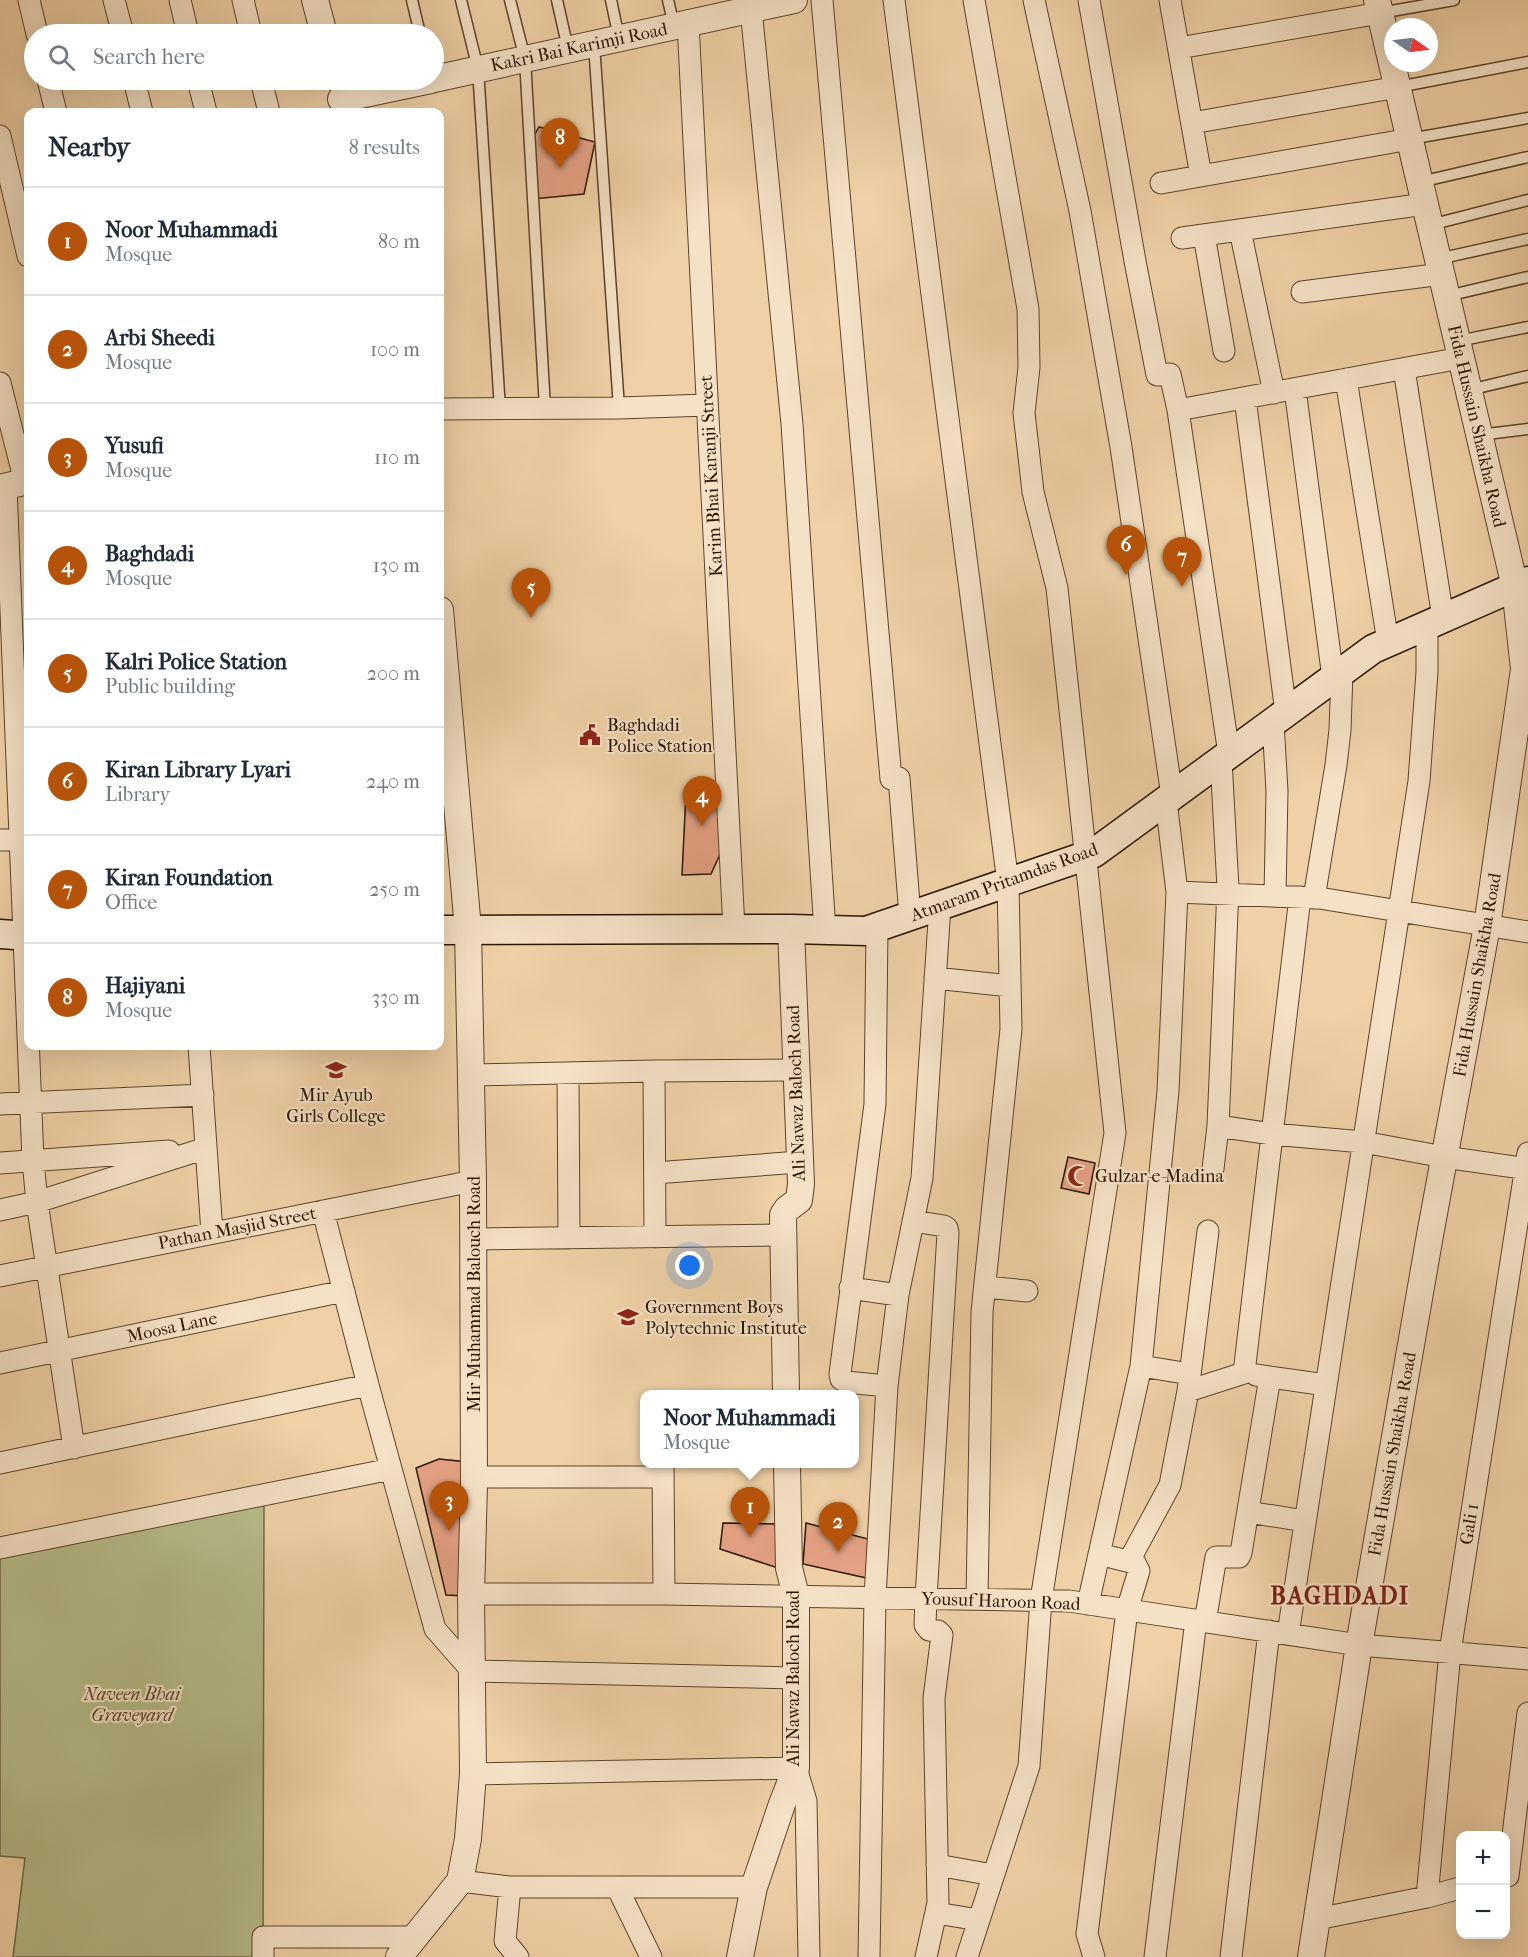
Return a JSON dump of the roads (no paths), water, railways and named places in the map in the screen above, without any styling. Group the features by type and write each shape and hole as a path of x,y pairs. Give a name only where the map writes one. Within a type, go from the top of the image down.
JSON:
{"main road":[{"name":"Atmaram Pritamdas Road","path":"444,930 866,931 877,928 1094,853 1373,649 1521,584"}],"street":[{"path":"29,0 35,24"},
{"path":"114,0 120,24"},
{"path":"180,0 186,24"},
{"path":"243,0 249,24"},
{"path":"315,0 321,24"},
{"name":"Kakri Bai Karimji Road","path":"444,76 681,25 713,13 790,0"},
{"path":"822,0 891,779 899,778 910,916"},
{"path":"894,0 1008,883 1011,1029 982,1312 977,1599"},
{"path":"967,1957 1029,1766 1041,1600 1115,1133 1057,588 1033,492 1025,424 1029,367 1028,309 974,0"},
{"path":"1034,0 1080,211 1121,447 1169,799 1177,892 1168,1090 1141,1366 1088,1604"},
{"path":"1089,0 1134,261 1157,375 1170,374 1178,410 1225,757 1228,894 1218,1126 1213,1169"},
{"path":"1170,0 1201,176"},
{"path":"750,5 792,423 825,931"},
{"path":"1179,48 1378,6"},
{"name":"Fida Hussain Shaikha Road","path":"1311,1957 1359,1645 1487,926 1524,669 1521,584 1479,435 1378,6"},
{"name":"Karim Bhai Karanji Street","path":"681,25 707,405 734,929"},
{"path":"1192,123 1398,87"},
{"path":"50,90 55,108"},
{"path":"136,90 141,108"},
{"path":"200,90 205,108"},
{"path":"264,90 268,108"},
{"name":"Kakri Bai Karimji Road","path":"340,97 376,90"},
{"path":"0,136 23,213"},
{"path":"1161,183 1410,139"},
{"path":"1182,238 1425,204"},
{"path":"1240,230 1274,393"},
{"path":"1204,235 1224,351"},
{"path":"1302,292 1442,276"},
{"path":"1178,410 1404,369 1459,350"},
{"path":"1231,1957 1278,1633 1305,1521 1419,781 1427,672 1435,622 1404,369"},
{"path":"1346,379 1388,642"},
{"path":"0,383 15,484 14,693 8,763 23,806 10,840 24,1025"},
{"path":"1244,1373 1272,1134 1307,897 1336,765 1340,730 1337,675 1295,389"},
{"path":"1245,398 1279,718 1275,896"},
{"path":"444,409 707,405"},
{"name":"Mir Muhammad Balouch Road","path":"399,1957 460,1881 468,1839 473,1774 471,1594 474,1477 474,1239 468,929 445,740 444,714"},
{"path":"1177,892 1307,897 1528,932"},
{"path":"869,1957 875,1597 887,1386 898,1295 922,1178 940,906"},
{"path":"877,928 875,1104 840,1374 841,1379 846,1382 887,1386"},
{"name":"Ali Nawaz Baloch Road","path":"786,1390 783,1215 799,1200 801,1184 791,929"},
{"path":"935,978 1010,986"},
{"path":"26,1050 37,1202 74,1448"},
{"path":"199,1050 212,1233"},
{"path":"471,1075 796,1070"},
{"path":"654,1071 655,1237"},
{"path":"568,1073 569,1238"},
{"path":"0,1104 203,1095"},
{"path":"1218,1126 1272,1134 1364,1142 1444,1158 1527,1163"},
{"path":"0,1163 206,1148"},
{"path":"0,1210 37,1202 206,1148"},
{"path":"655,1173 799,1162"},
{"name":"Gali 1","path":"1427,1897 1450,1652 1527,1163"},
{"name":"Pathan Masjid Street","path":"0,1276 473,1181"},
{"path":"323,1211 435,1629 472,1671 797,1678"},
{"path":"913,1221 944,1226 948,1233 925,1625 929,1630 938,1631 942,1635 934,1698 938,1903 926,1957"},
{"path":"1129,1561 1170,1485 1189,1382 1208,1231"},
{"path":"474,1239 783,1235"},
{"path":"985,1287 1027,1291"},
{"path":"850,1288 898,1295"},
{"name":"Moosa Lane","path":"0,1363 344,1291"},
{"path":"1141,1366 1189,1382 1244,1373 1326,1384"},
{"path":"1155,1957 1201,1621 1215,1559 1218,1556 1239,1557 1241,1553 1270,1377"},
{"path":"0,1463 369,1385"},
{"name":"Ali Nawaz Baloch Road","path":"740,1957 754,1887 796,1768 796,1596 789,1568 787,1468"},
{"path":"0,1548 392,1469"},
{"path":"474,1477 663,1470 664,1594"},
{"path":"1248,1512 1305,1521"},
{"path":"1095,1957 1087,1934 1127,1610 1139,1571 1134,1563 1099,1554"},
{"name":"Yousuf Haroon Road","path":"471,1594 664,1594 1041,1600 1088,1604 1359,1645 1528,1659"},
{"path":"1514,1877 1528,1713"},
{"path":"473,1774 796,1768 806,1801 809,1957"},
{"path":"937,1865 993,1875"},
{"path":"460,1881 510,1887 754,1887"},
{"path":"510,1887 505,1941 518,1957"},
{"path":"617,1887 651,1957"},
{"path":"1317,1919 1456,1889"},
{"path":"936,1913 979,1920"},
{"path":"263,1957 263,1937 415,1937"}],"lane":[{"path":"412,0 418,24"},
{"path":"460,0 478,69 500,409"},
{"path":"510,0 525,59 545,408"},
{"path":"556,0 568,50"},
{"path":"610,0 619,38"},
{"path":"668,0 681,25"},
{"path":"1378,6 1454,0"},
{"path":"594,44 619,408"},
{"path":"1398,87 1528,62"},
{"path":"1410,139 1528,118"},
{"path":"1425,204 1528,157"},
{"path":"1425,204 1528,200"},
{"path":"1442,276 1528,239"},
{"path":"1442,276 1528,277"},
{"path":"1459,350 1528,327"},
{"path":"1469,390 1528,376"},
{"path":"1479,435 1528,429"}],"place":[{"name":"Hajiyani","path":"560,168"},
{"name":"Kiran Library Lyari","path":"1126,575"},
{"name":"Kiran Foundation","path":"1182,587"},
{"name":"Kalri Police Station","path":"531,618"},
{"name":"Baghdadi Police Station","path":"590,735"},
{"name":"Baghdadi","path":"702,826"},
{"name":"Mir Ayub Girls College","path":"336,1070"},
{"name":"Gulzar-e-Madina","path":"1078,1176"},
{"name":"Government Boys Polytechnic Institute","path":"628,1317"},
{"name":"Yusufi","path":"449,1531"},
{"name":"Noor Muhammadi","path":"750,1537"},
{"name":"Arbi Sheedi","path":"838,1552"}],"district":[{"name":"BAGHDADI","path":"1340,1596"}],"park label":[{"name":"Naveen Bhai Graveyard","path":"132,1704"}]}
